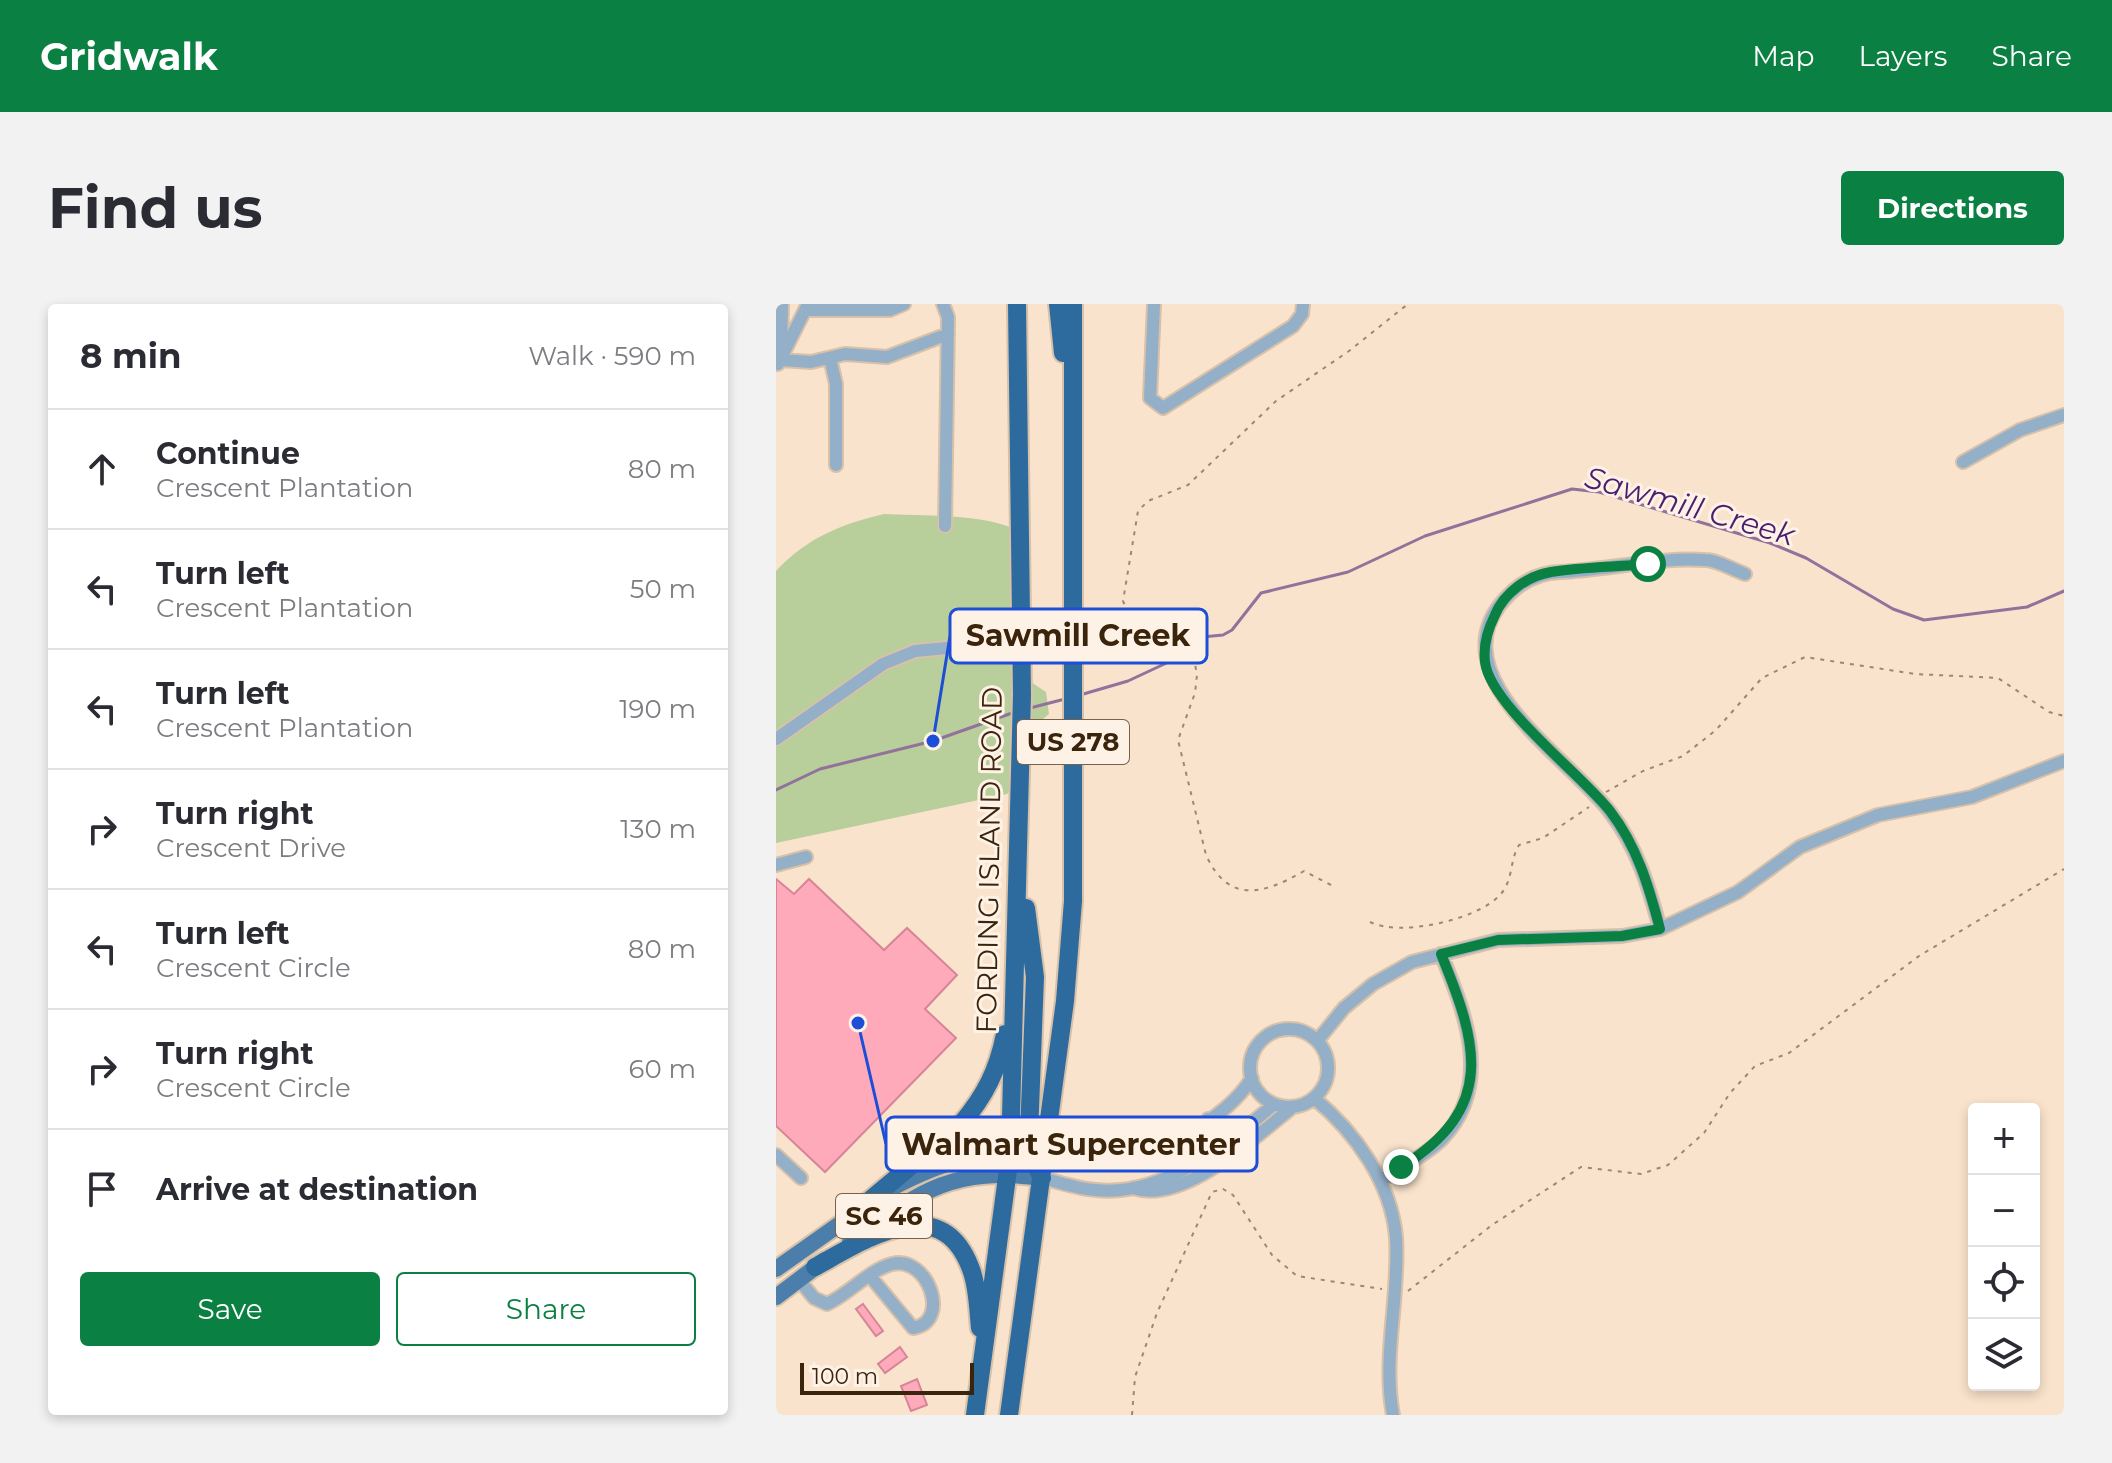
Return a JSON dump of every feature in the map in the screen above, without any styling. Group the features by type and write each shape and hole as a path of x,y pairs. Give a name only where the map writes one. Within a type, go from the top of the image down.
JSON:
{"highway":[{"name":"FORDING ISLAND ROAD","path":"975,1415 1010,1164 1021,641 1017,304"},
{"path":"1058,304 1073,443"},
{"name":"US 278","path":"1009,1415 1042,1178 1038,1157 1065,1001 1073,901 1073,304"},
{"path":"1018,846 1035,977 1029,1135 1038,1157"},
{"path":"851,1216 961,1124 975,1107 996,1071 1015,984"},
{"path":"815,1267 894,1227 921,1225 943,1233 960,1248 972,1273 984,1353"}],"main road":[{"name":"SC 46","path":"776,1269 887,1191 951,1161 971,1156 1010,1164 1042,1178"},
{"name":"SC 46","path":"776,1297 895,1208 930,1188 1038,1157"}],"street":[{"path":"778,361 782,304"},
{"path":"778,361 808,307 890,310 904,304"},
{"path":"1154,304 1150,398 1163,408 1293,326 1302,314 1303,304"},
{"path":"945,526 946,310"},
{"path":"778,361 811,362 845,354 887,357 948,334"},
{"path":"830,358 836,384 836,465"},
{"path":"1963,462 2020,430 2064,415"},
{"path":"1660,929 1641,865 1626,835 1599,799 1498,690 1485,664 1487,635 1496,610 1515,586 1548,572 1707,559 1745,574"},
{"path":"776,739 893,660 915,651 1021,641"},
{"path":"2024,775 2064,751"},
{"path":"1318,1040 1344,1008 1373,984 1412,962 1498,940 1622,936 1660,929 1738,892 1800,847 1878,815 1972,797 2064,761"},
{"path":"776,865 806,857"},
{"path":"1381,1181 1443,1138 1463,1105 1473,1053 1460,1000 1441,954"},
{"path":"1038,1157 1085,1164 1109,1162 1173,1139 1240,1097 1252,1078 1253,1052 1270,1033 1295,1028 1318,1040 1329,1063 1328,1076 1314,1098 1293,1107 1241,1148 1174,1188 1147,1193 1130,1187"},
{"path":"1252,1078 1273,1105"},
{"path":"1314,1098 1356,1138 1381,1181 1396,1236 1389,1368 1393,1415"},
{"path":"1042,1178 1098,1191 1130,1187 1177,1172 1227,1143 1273,1105 1293,1107"},
{"path":"1208,1119 1227,1143"},
{"path":"776,1155 801,1178"},
{"path":"799,1280 814,1298 827,1304 870,1276 896,1262 917,1268 932,1295 934,1308 929,1318 913,1328 870,1276"}],"path":[{"path":"1331,885 1304,871 1267,889 1251,892 1225,883 1214,872 1206,855 1178,740 1195,693 1197,675 1189,631 1177,625 1148,632 1136,623 1123,601 1138,511 1148,501 1188,485 1276,401 1349,351 1408,304"},
{"path":"1370,922 1399,930 1437,923 1487,904 1499,896 1510,881 1513,854 1519,845 1543,838 1643,771 1683,756 1716,730 1762,678 1805,657 1915,674 1998,678 2049,712 2064,716"},
{"path":"1132,1415 1135,1377 1157,1313 1212,1192 1223,1189 1233,1195 1272,1255 1297,1276 1410,1292 1492,1225 1581,1167 1641,1174 1668,1165 1704,1133 1730,1093 1755,1066 1789,1053 1919,956 2064,869"}],"green space":[{"path":"884,514 978,519 1012,528 1024,535 1031,682 1046,692 1049,714 1030,730 1025,776 1007,794 776,843 776,571 812,541 853,522"}],"building":[{"path":"776,879 794,894 809,879 884,950 907,928 957,975 925,1009 956,1038 825,1172 776,1126"},
{"path":"863,1304 883,1331 876,1336 856,1309"},
{"path":"900,1347 907,1357 885,1373 878,1364"},
{"path":"917,1379 927,1405 911,1411 901,1386"}],"waterway":[{"name":"Sawmill Creek","path":"1080,695 1128,681 1175,659 1202,637 1223,635 1232,630 1261,593 1348,572 1425,536 1572,489 1599,492 1770,543 1806,558 1893,609 1924,620 2027,607 2064,591"},
{"name":"Sawmill Creek","path":"1030,708 1065,699"},
{"name":"Sawmill Creek","path":"776,790 820,769 933,741 1015,712"}],"place":[{"name":"Sawmill Creek","path":"933,741"},
{"name":"Walmart Supercenter","path":"858,1023"}],"route":[{"path":"1401,1167 1443,1138 1463,1105 1468,1085 1473,1053 1460,1000 1441,954 1498,940 1622,936 1660,929 1641,865 1626,835 1610,811 1527,725 1498,690 1485,664 1487,635 1496,610 1515,586 1548,572 1648,564"}]}
